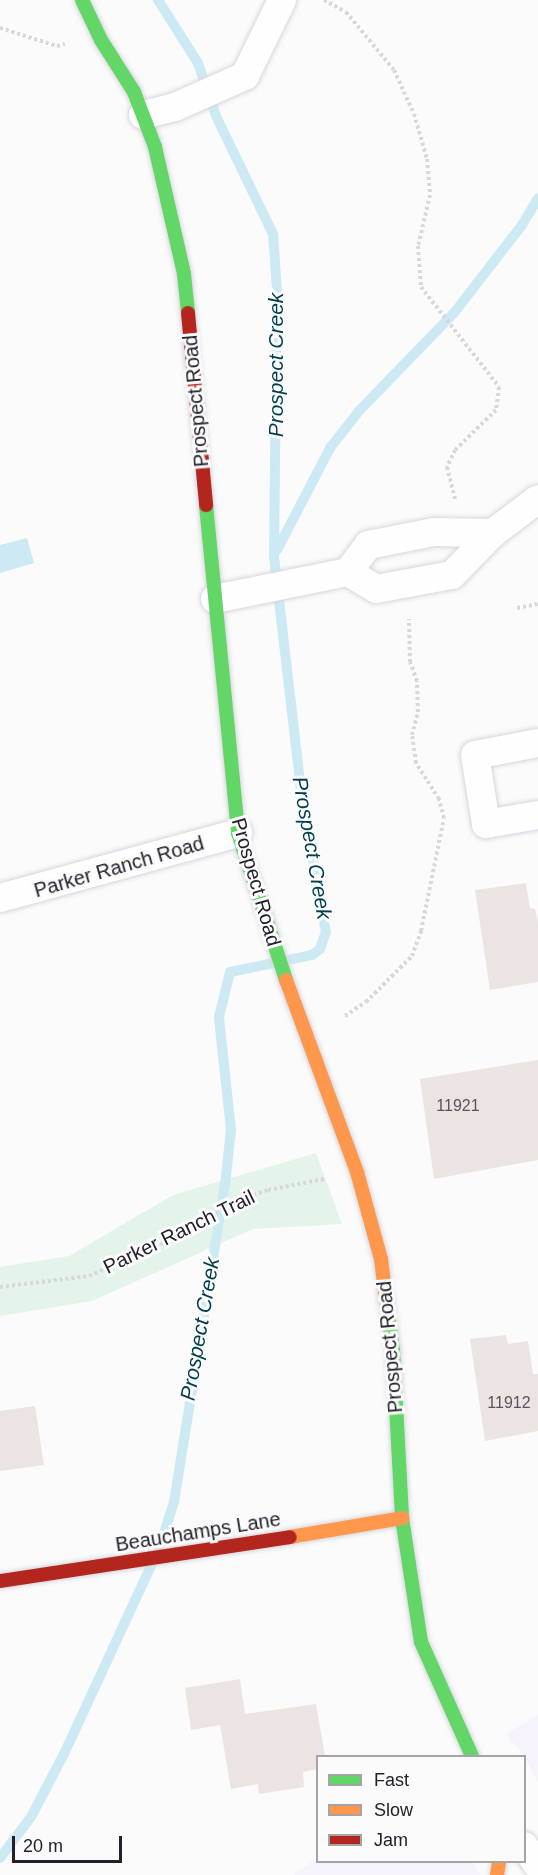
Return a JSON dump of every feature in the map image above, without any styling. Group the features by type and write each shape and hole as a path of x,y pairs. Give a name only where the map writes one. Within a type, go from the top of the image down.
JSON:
{"street":[{"name":"Prospect Road","path":"82,0 101,40 135,92 155,147 184,274 238,833 270,938 295,1000 357,1172 381,1259 393,1350 402,1518 421,1642 472,1755"},
{"path":"143,115 183,103 245,76 282,0"},
{"path":"348,572 376,589 452,575 493,532 538,499"},
{"path":"215,599 295,585 348,572 368,545 434,532 493,532"},
{"path":"538,743 475,755 486,824 538,814"},
{"name":"Parker Ranch Road","path":"0,898 238,833"},
{"name":"Beauchamps Lane","path":"0,1581 174,1557 402,1518"},
{"path":"526,1847 538,1865"}],"path":[{"path":"324,0 346,12 394,70 414,114 427,159 430,195 418,246 421,287 499,387 496,411 455,450 447,467 457,510"},
{"path":"517,608 538,604"},
{"path":"345,1016 366,1002 412,956 421,931 444,818 439,799 416,763 412,735 418,712 417,681 410,662 409,619"},
{"name":"Parker Ranch Trail","path":"0,1287 89,1276 174,1238 208,1214 231,1204 268,1190 357,1172"}],"shaded area":[{"path":"316,1153 342,1224 253,1229 92,1301 0,1316 0,1267 69,1256 173,1195"},
{"path":"538,1715 538,1782 526,1760 526,1755 523,1755 506,1734"},
{"path":"316,1859 316,1863 473,1863 481,1875 294,1875"}],"water":[{"path":"27,538 34,563 0,573 0,545"}],"building":[{"path":"526,883 530,908 535,909 538,921 538,982 490,990 475,890"},
{"path":"538,1060 538,1160 434,1179 420,1079"},
{"path":"506,1335 508,1344 528,1341 533,1374 538,1374 538,1431 485,1441 470,1339"},
{"path":"35,1406 44,1465 0,1471 0,1411"},
{"path":"240,1679 245,1714 316,1704 325,1755 316,1755 316,1769 303,1772 304,1787 259,1794 258,1784 231,1789 220,1725 191,1730 185,1688"}],"waterway":[{"name":"Prospect Creek","path":"158,0 198,63 216,116 273,234 277,291 274,556 302,799 326,932 320,949 312,955 230,972 219,1017 231,1130 225,1185 174,1502 158,1552"},
{"path":"277,550 330,448 359,411 454,313 522,225 538,198"},
{"name":"Prospect Creek","path":"0,1858 31,1817 64,1754 151,1566"}],"traffic: fast":[{"path":"82,0 101,40 134,92 155,147 184,274 188,313"},
{"path":"206,505 238,833 286,980"},
{"path":"386,1298 393,1350 402,1518 421,1642 472,1755"}],"traffic: slow":[{"path":"286,980 357,1172 381,1259 386,1298"},
{"path":"290,1537 402,1518"},
{"path":"497,1875 499,1863"}],"traffic: jam":[{"path":"188,313 206,505"},
{"path":"0,1581 290,1537"}]}
